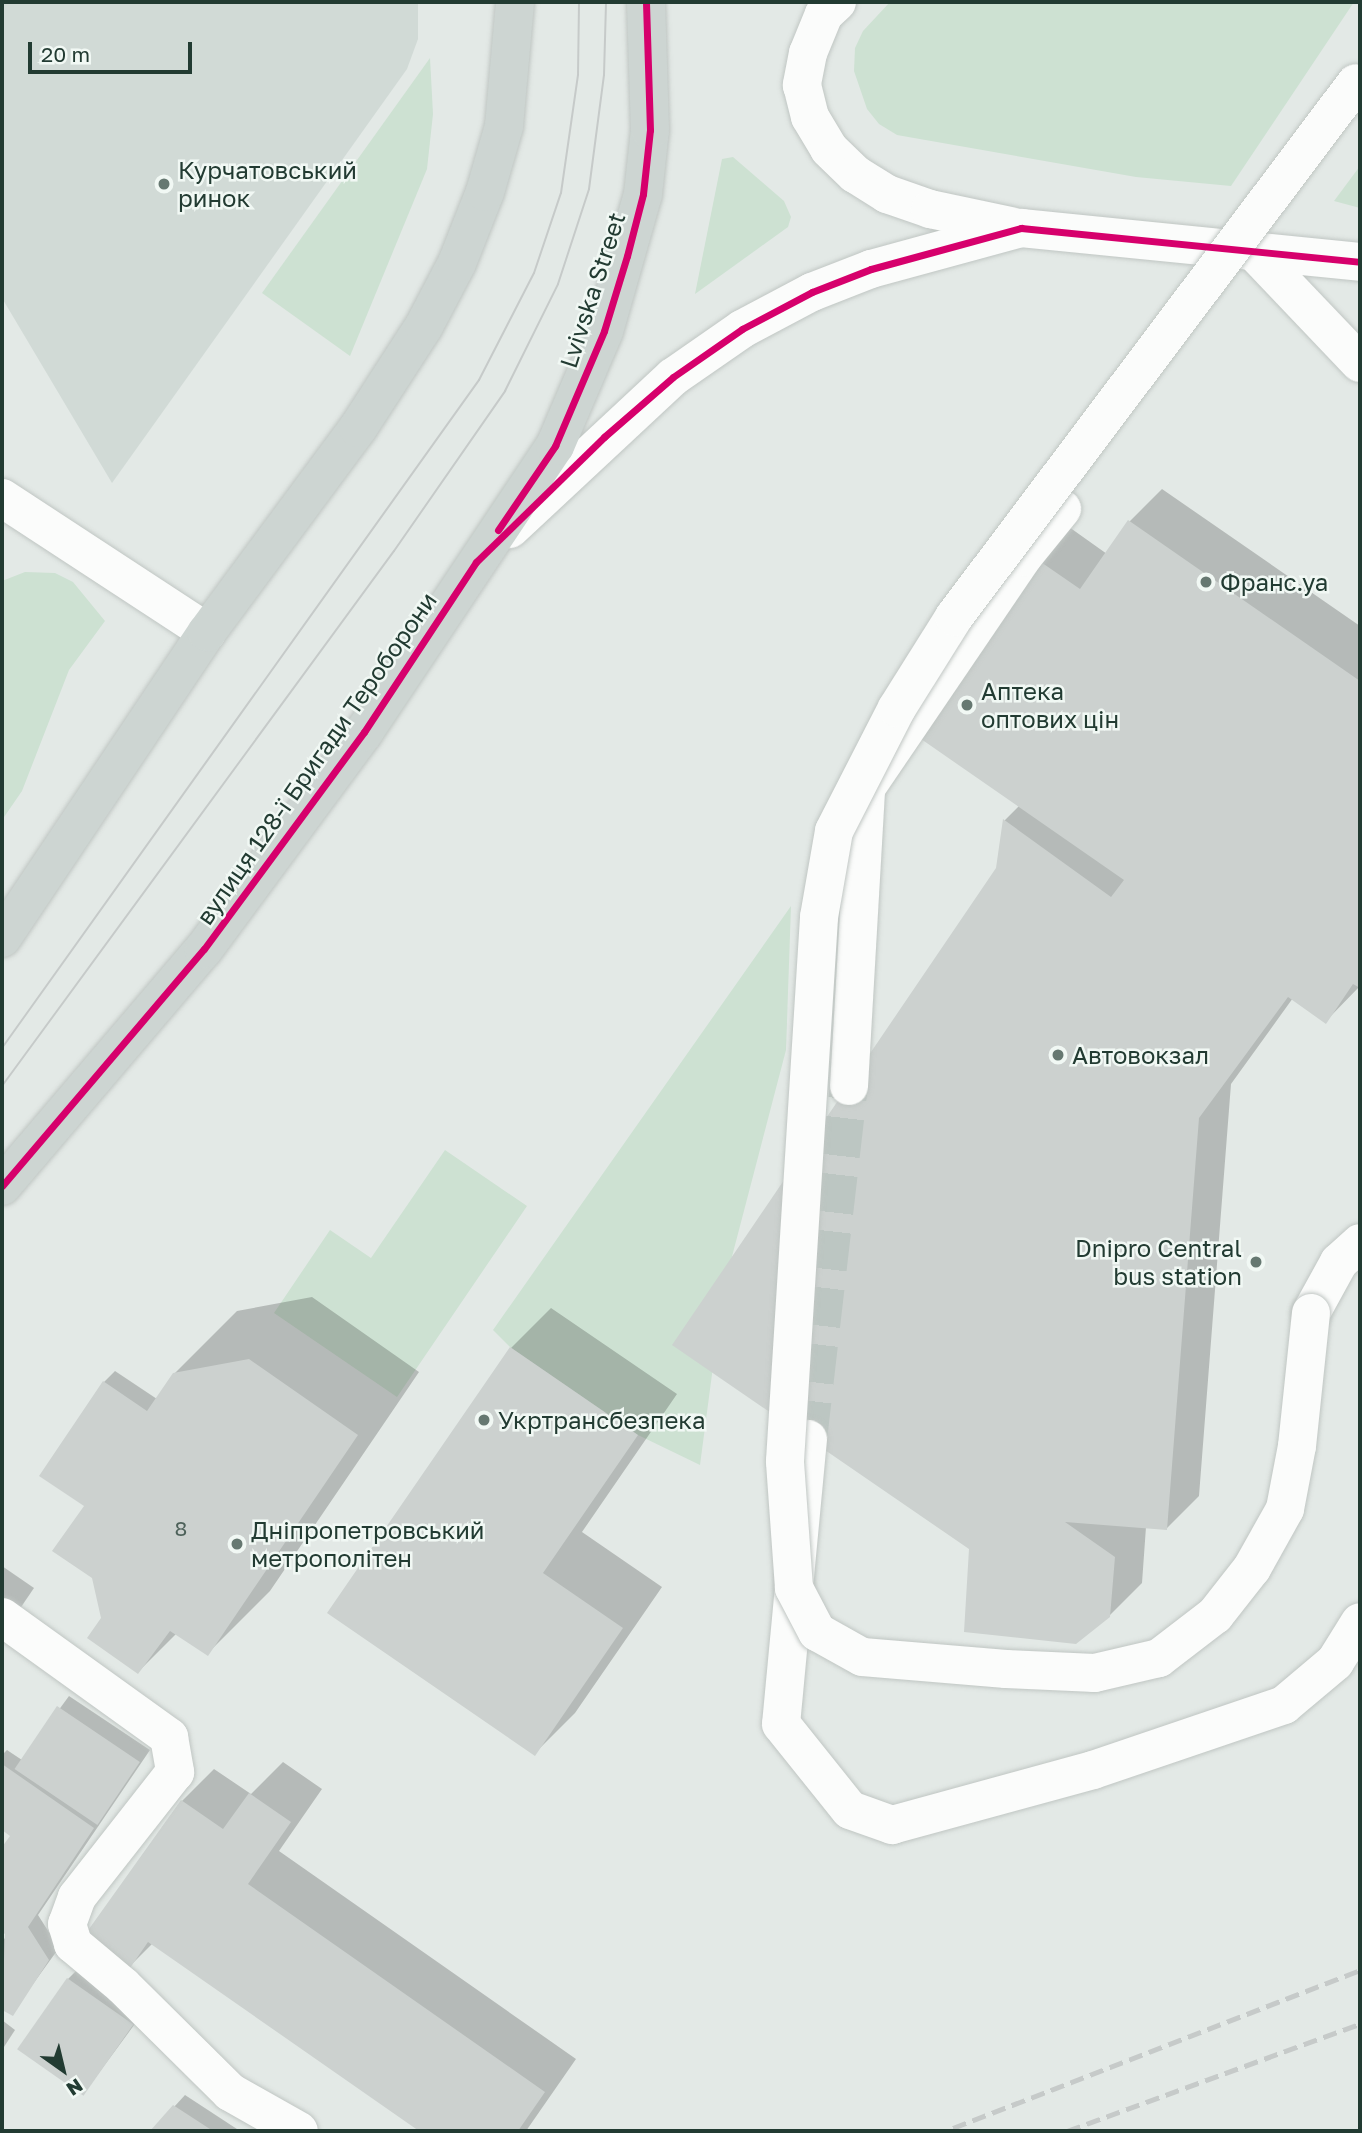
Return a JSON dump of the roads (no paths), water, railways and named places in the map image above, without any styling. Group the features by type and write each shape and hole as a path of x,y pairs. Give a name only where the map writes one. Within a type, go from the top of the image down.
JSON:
{"main road":[{"path":"2,939 207,632 358,428 424,326 457,263 485,192 504,127 513,51 515,2"},
{"name":"Lvivska Street","path":"476,562 555,446 604,331 627,256 643,194 650,130 646,2"},
{"name":"вулиця 128-ї Бригади Тероборони","path":"6,1169 204,949 364,732 476,562"}],"street":[{"path":"837,2 824,14 812,43 802,85 810,117 829,149 855,174 887,194 930,209 1021,228"},
{"path":"1358,80 1273,198 954,617 897,708 834,831 819,917 785,1461 794,1588 817,1632 862,1657 1006,1670 1095,1673 1158,1658 1215,1615 1252,1568 1285,1509 1297,1446 1311,1313 1339,1262 1360,1243"},
{"path":"849,1086 866,789 1023,557 1062,509 1273,198"},
{"name":"вулиця 128-ї Бригади Тероборони","path":"476,562 604,437 673,377 742,329 812,292 872,269 1021,228 1256,255 1360,262"},
{"path":"1256,255 1360,363"},
{"path":"2,498 207,632"},
{"path":"808,1440 781,1724 850,1810 892,1825 1093,1770 1284,1705 1335,1661 1360,1622"},
{"path":"2,1617 169,1737 175,1772 76,1898 66,1924 73,1944 230,2092 299,2131"}],"tunnel":[{"path":"808,1439 849,1086"}],"tram line":[{"path":"2,1048 479,380 534,273 561,193 578,75 579,2"},
{"path":"2,1086 394,551 505,391 558,284 589,189 604,75 606,2"}],"railway":[{"path":"953,2128 1360,1970"},
{"path":"1067,2131 1360,2024"}],"place":[{"name":"Курчатовський ринок","path":"164,184"},
{"name":"Франс.уа","path":"1206,582"},
{"name":"Аптека оптових цін","path":"967,705"},
{"name":"Автовокзал","path":"1058,1055"},
{"name":"Dnipro Central bus station","path":"1256,1262"},
{"name":"Укртрансбезпека","path":"484,1420"},
{"name":"Дніпропетровський метрополітен","path":"237,1544"}]}
